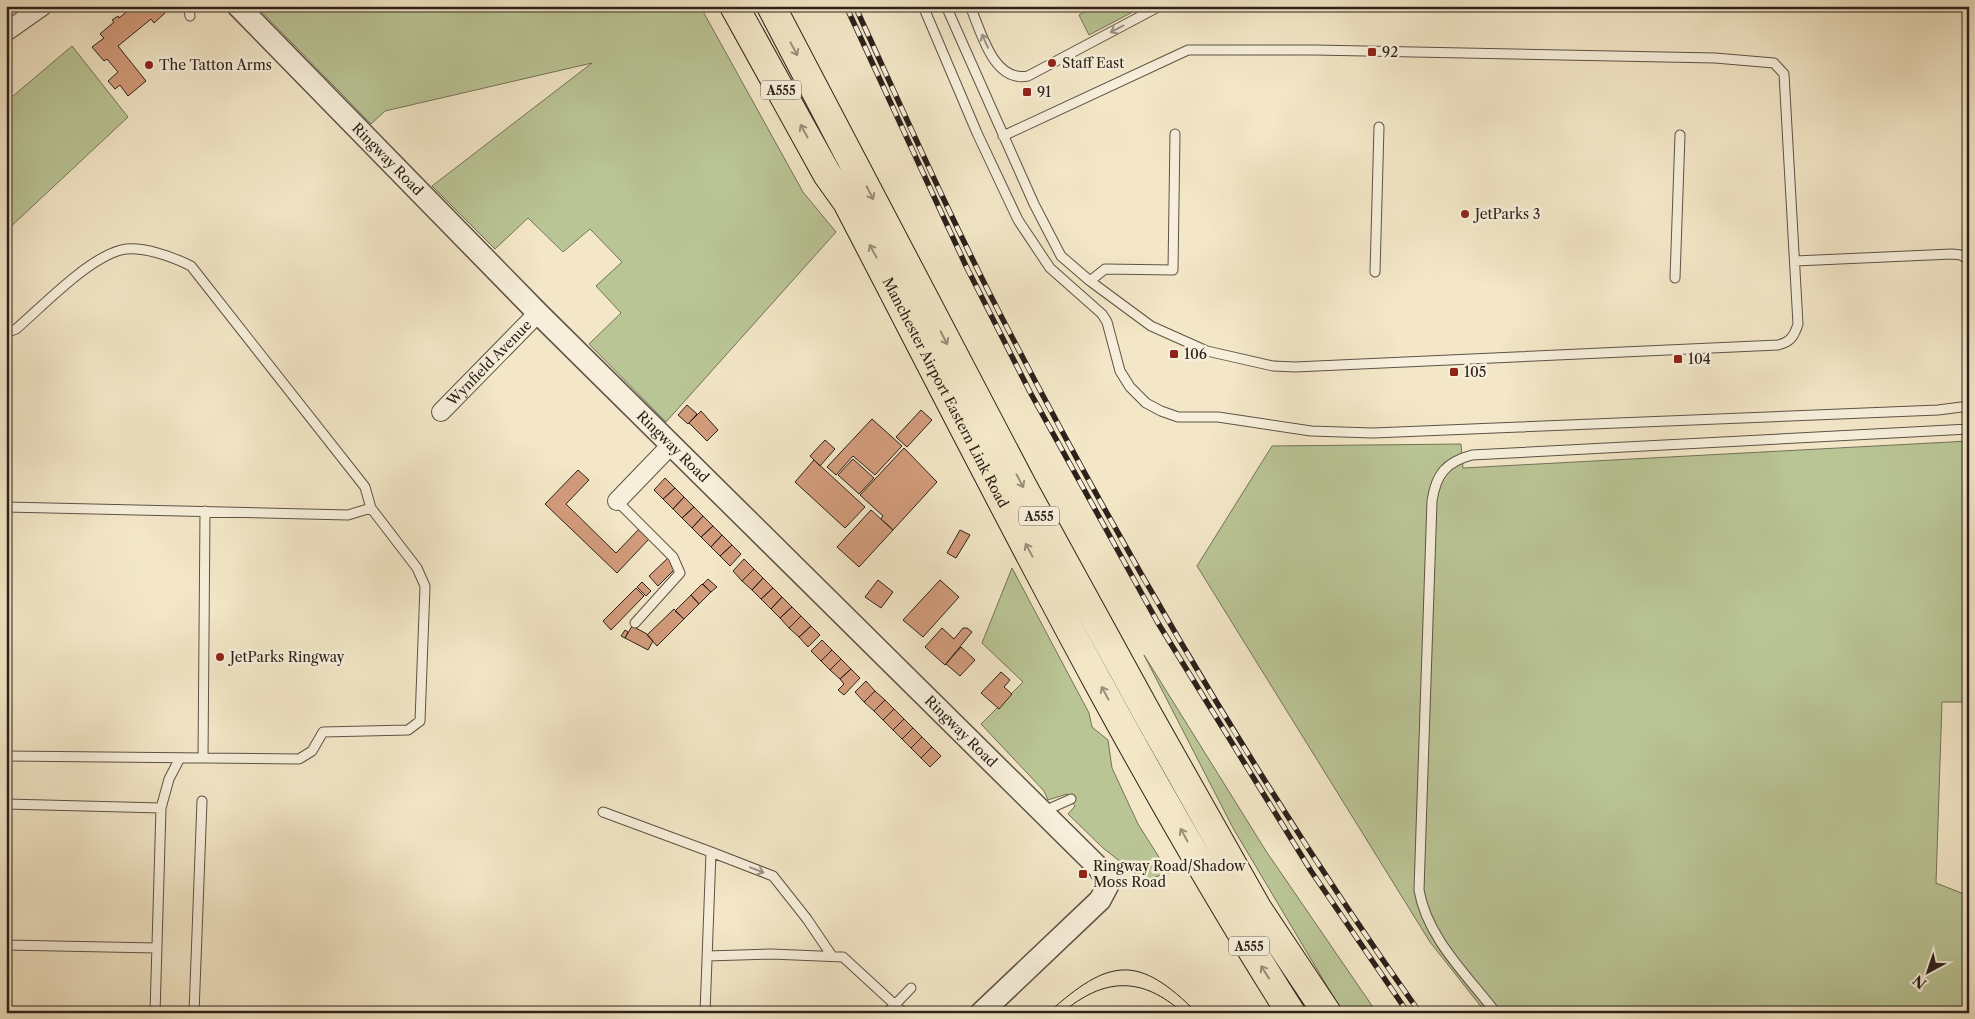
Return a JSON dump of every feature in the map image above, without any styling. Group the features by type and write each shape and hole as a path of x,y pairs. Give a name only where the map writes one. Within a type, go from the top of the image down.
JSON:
{"highway":[{"name":"Manchester Airport Eastern Link Road","path":"734,6 827,174 847,202 1129,737 1208,878 1292,1013"},
{"name":"Manchester Airport Eastern Link Road","path":"771,6 1023,487 1148,715 1257,908 1327,1013"}],"street":[{"path":"6,32 43,6"},
{"name":"Ringway Road","path":"238,6 538,313 1098,867 1109,883 1100,900 981,1013"},
{"name":"Wynfield Avenue","path":"441,412 538,313"},
{"path":"617,500 671,445"}],"lane":[{"path":"188,6 190,16"},
{"path":"923,6 977,133 1018,220 1050,268 1102,314 1107,322 1120,371 1130,387 1146,403 1161,411 1178,416 1218,417 1311,431 1372,432 1938,410 1969,406"},
{"path":"946,6 1003,136 1034,204 1060,256 1090,281 1151,326 1207,351 1273,366 1295,367 1778,345 1788,342 1795,334 1798,324 1784,74 1774,63 1715,58 1315,50 1188,50 1003,136"},
{"path":"970,6 996,63 1008,74 1019,78 1028,76 1160,6"},
{"path":"1375,272 1379,127"},
{"path":"1090,281 1105,269 1173,270 1176,134"},
{"path":"1675,278 1680,135"},
{"path":"6,333 16,329 95,261 122,250 164,253 191,266 230,313 365,487 371,508 418,568 425,586 420,721 408,730 323,732 312,751 299,759 6,756"},
{"path":"1795,261 1952,254 1961,255 1969,260"},
{"path":"1496,1013 1434,932 1422,907 1419,890 1432,501 1434,487 1446,467 1457,459 1472,455 1969,429"},
{"path":"617,500 673,557 680,573 635,623"},
{"path":"6,507 348,515 371,508"},
{"path":"203,758 205,511"},
{"path":"155,1013 161,808 169,779 180,758"},
{"path":"1042,812 1071,800"},
{"path":"194,1013 202,801"},
{"path":"6,804 161,808"},
{"path":"603,812 773,876 807,919 832,956"},
{"path":"705,1013 711,852"},
{"path":"6,945 156,948"},
{"path":"707,956 771,954 843,957 849,960 896,1003 904,1013"},
{"path":"887,1013 911,988"}],"green space":[{"path":"256,6 700,6 803,192 836,232 666,422 589,344 621,313 596,286 622,262 590,229 563,252 528,218 495,249 432,186 592,63 385,111 371,124"},
{"path":"1095,6 1144,6 1089,35 1079,15"},
{"path":"72,46 128,117 6,231 6,102"},
{"path":"1969,441 1969,702 1942,702 1936,883 1969,896 1969,1013 1486,1013 1430,942 1197,566 1272,446 1461,444 1463,468"},
{"path":"1012,568 1089,713 1092,727 1108,740 1112,768 1138,824 1169,873 1144,880 1103,848 1068,814 1075,806 1067,794 1048,800 1044,791 981,724 1023,682 982,643"},
{"path":"1144,655 1266,851 1377,1013 1343,1013 1233,828"}],"building":[{"path":"134,6 159,6 165,13 154,23 151,19 118,46 146,81 128,96 120,85 115,89 108,81 118,72 107,59 104,61 92,47 104,38 100,34 114,22 112,20 118,16 119,18"},
{"path":"687,405 697,414 688,424 678,415"},
{"path":"921,410 932,420 907,447 896,437"},
{"path":"701,411 718,430 707,441 689,423"},
{"path":"872,419 902,446 875,475 853,456 836,475 827,467"},
{"path":"825,440 835,449 820,466 810,456"},
{"path":"904,448 937,482 893,530 881,519 883,516 860,495"},
{"path":"853,459 874,478 859,494 838,475"},
{"path":"814,460 865,507 845,528 795,482"},
{"path":"578,470 589,480 566,504 616,553 639,529 649,539 617,573 545,504"},
{"path":"665,478 675,488 663,499 654,490"},
{"path":"675,488 684,497 673,509 663,499"},
{"path":"684,497 694,507 682,518 673,509"},
{"path":"694,507 703,516 692,528 682,518"},
{"path":"871,510 893,530 859,567 837,547"},
{"path":"703,516 713,526 701,537 692,528"},
{"path":"713,526 722,535 711,547 701,537"},
{"path":"960,530 970,535 956,558 947,553"},
{"path":"722,535 732,545 720,556 711,547"},
{"path":"732,545 741,554 730,566 720,556"},
{"path":"668,558 677,567 658,586 649,576"},
{"path":"744,559 754,569 742,581 733,571"},
{"path":"754,569 763,578 752,590 742,581"},
{"path":"763,578 773,588 761,599 752,590"},
{"path":"708,579 717,587 711,592 703,584"},
{"path":"878,580 893,592 881,608 865,597"},
{"path":"940,580 959,597 923,637 903,620"},
{"path":"642,582 651,591 646,596 637,587"},
{"path":"702,584 711,592 699,604 691,595"},
{"path":"636,588 644,596 611,630 603,621"},
{"path":"773,588 782,597 771,609 761,599"},
{"path":"691,595 699,604 684,619 675,611"},
{"path":"782,597 792,607 780,618 771,609"},
{"path":"792,607 801,616 789,628 780,618"},
{"path":"674,609 684,619 657,646 647,635"},
{"path":"801,616 811,626 799,637 789,628"},
{"path":"632,626 647,634 653,641 648,650 625,638"},
{"path":"811,626 820,635 808,647 799,637"},
{"path":"942,628 954,639 963,628 967,628 972,632 945,665 925,647"},
{"path":"625,630 628,632 625,638 621,636"},
{"path":"822,640 832,650 821,661 811,651"},
{"path":"961,647 975,660 960,676 946,664"},
{"path":"832,650 841,659 830,670 821,661"},
{"path":"841,659 851,669 840,679 830,670"},
{"path":"851,669 860,678 844,695 838,690 844,684 840,679"},
{"path":"1001,672 1010,680 1004,687 1012,694 999,709 981,693"},
{"path":"866,681 875,691 864,702 855,692"},
{"path":"875,691 885,700 874,711 864,702"},
{"path":"885,700 894,709 883,720 874,711"},
{"path":"894,709 904,719 893,730 883,720"},
{"path":"904,719 913,728 902,739 893,730"},
{"path":"913,728 922,737 911,748 902,739"},
{"path":"922,737 932,747 921,758 911,748"},
{"path":"932,747 941,756 930,767 921,758"}],"tram line":[{"path":"1048,1013 1089,981 1106,973 1123,970 1140,972 1157,980 1197,1013"},
{"path":"1062,1013 1093,993 1108,987 1123,986 1138,987 1153,992 1183,1013"}],"railway":[{"path":"846,6 966,266 1030,392 1158,623 1311,871 1408,1013"},
{"path":"855,6 931,173 1012,337 1154,597 1204,682 1309,850 1420,1013"}],"place":[{"name":"92","path":"1372,52"},
{"name":"Staff East","path":"1052,63"},
{"name":"The Tatton Arms","path":"149,65"},
{"name":"91","path":"1027,92"},
{"name":"JetParks 3","path":"1465,214"},
{"name":"106","path":"1174,354"},
{"name":"104","path":"1678,359"},
{"name":"105","path":"1454,372"},
{"name":"JetParks Ringway","path":"220,657"},
{"name":"Ringway Road/Shadow Moss Road","path":"1083,874"}]}
